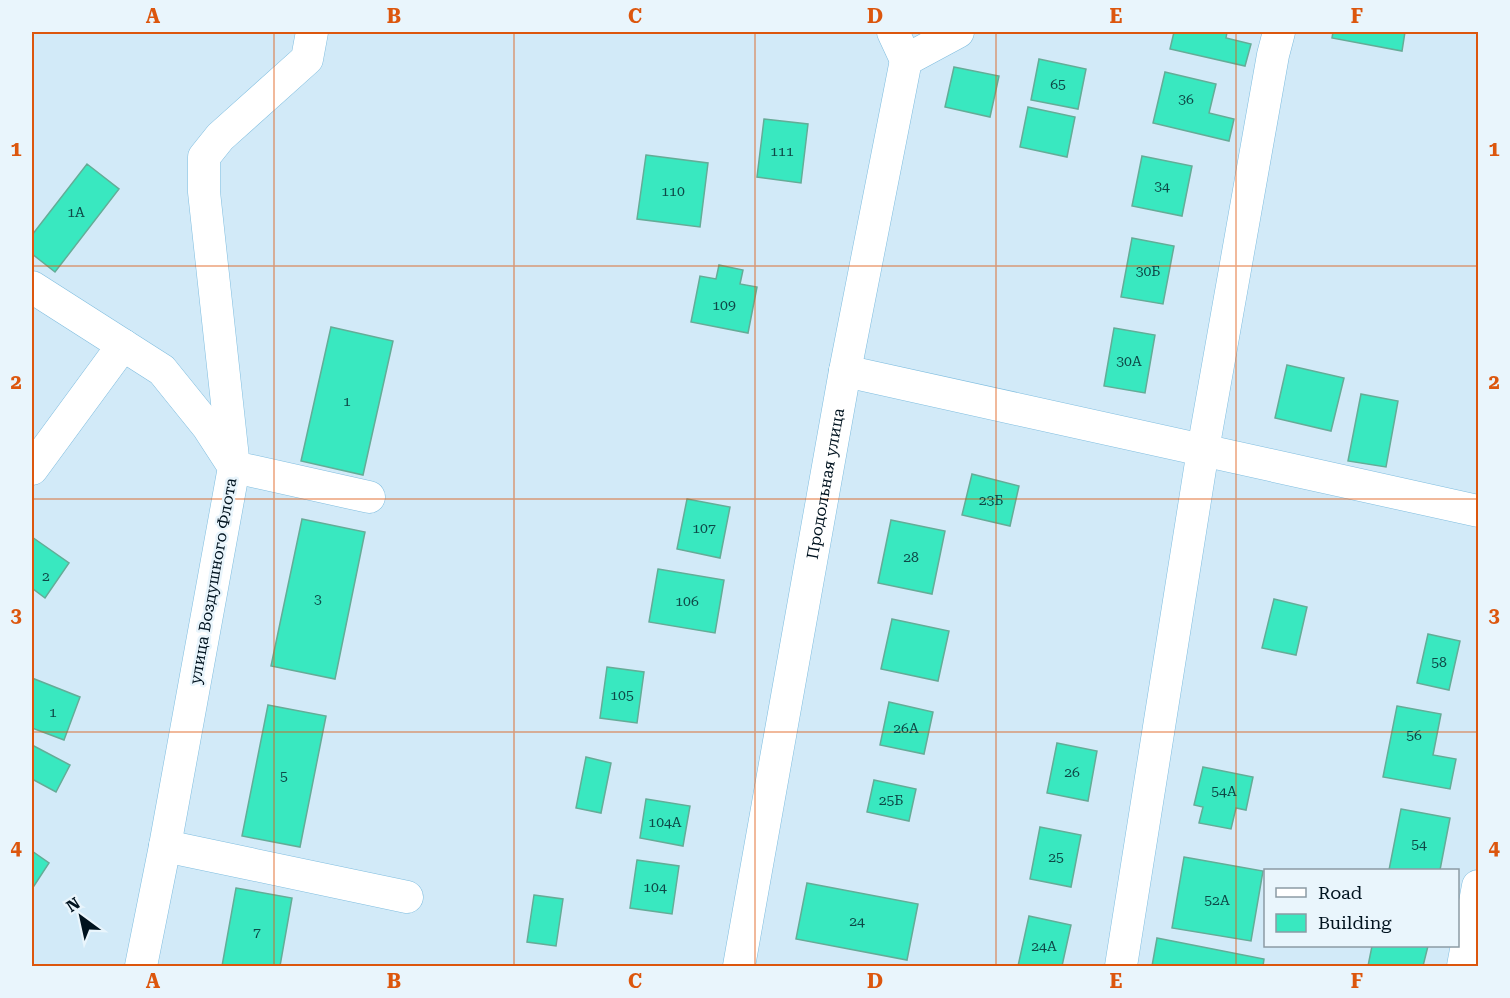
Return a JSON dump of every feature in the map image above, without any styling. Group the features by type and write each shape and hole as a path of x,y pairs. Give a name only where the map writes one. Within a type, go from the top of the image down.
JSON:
{"street":[{"path":"312,32 307,59 220,137 204,157 204,192 234,467 369,497"},
{"path":"893,32 906,60 958,32"},
{"path":"1121,966 1203,450 1279,32"},
{"name":"Продольная улица","path":"739,966 845,371 906,60"},
{"name":"улица Воздушного Флота","path":"32,287 162,370 208,427 234,467 141,966"},
{"path":"32,469 123,345"},
{"path":"845,371 1479,511"},
{"path":"165,846 406,897"},
{"path":"1463,966 1479,886"}],"building":[{"path":"1174,32 1227,32 1226,38 1251,44 1245,66 1170,49"},
{"path":"1333,32 1405,32 1402,51 1332,38"},
{"path":"1039,59 1086,69 1078,109 1031,100"},
{"path":"954,67 999,76 990,117 945,107"},
{"path":"1165,72 1216,84 1209,113 1234,119 1229,141 1153,123"},
{"path":"1028,107 1075,117 1067,157 1020,147"},
{"path":"764,119 808,124 801,183 757,177"},
{"path":"646,155 708,163 700,227 637,219"},
{"path":"1142,156 1192,166 1182,216 1132,206"},
{"path":"87,164 119,189 55,272 32,254 32,235"},
{"path":"1132,238 1174,246 1163,304 1121,297"},
{"path":"719,265 743,270 740,284 757,287 748,333 691,322 700,276 716,279"},
{"path":"331,327 393,341 363,475 301,461"},
{"path":"1114,328 1155,335 1145,393 1104,386"},
{"path":"1287,365 1344,378 1331,431 1275,418"},
{"path":"1361,394 1398,401 1386,467 1348,461"},
{"path":"972,474 1019,486 1010,526 962,515"},
{"path":"687,499 730,507 720,558 677,549"},
{"path":"302,519 365,532 335,679 271,666"},
{"path":"891,520 945,531 932,594 878,583"},
{"path":"32,537 69,563 45,598 33,589 32,591"},
{"path":"658,569 724,580 715,633 649,622"},
{"path":"1274,599 1307,607 1296,655 1262,648"},
{"path":"892,619 949,631 938,681 881,669"},
{"path":"1428,634 1460,641 1449,690 1417,683"},
{"path":"607,667 644,672 637,723 600,718"},
{"path":"32,678 80,697 64,740 32,728"},
{"path":"889,702 933,712 924,754 880,745"},
{"path":"268,705 326,716 300,847 242,836"},
{"path":"1397,706 1441,714 1433,755 1456,759 1450,789 1383,777"},
{"path":"1057,743 1097,751 1088,801 1047,793"},
{"path":"32,745 70,765 56,792 32,779"},
{"path":"586,757 611,763 601,813 576,808"},
{"path":"1203,767 1253,777 1246,810 1236,808 1231,829 1199,823 1203,807 1194,805"},
{"path":"874,780 916,789 909,821 867,812"},
{"path":"646,799 690,806 683,846 640,838"},
{"path":"1401,809 1450,818 1440,869 1389,869"},
{"path":"1040,827 1081,835 1071,887 1030,879"},
{"path":"32,851 49,863 32,889"},
{"path":"1184,857 1263,871 1251,941 1172,928"},
{"path":"637,860 679,866 672,914 630,908"},
{"path":"807,883 918,904 907,960 796,939"},
{"path":"236,888 292,898 280,966 222,966"},
{"path":"534,895 563,899 556,946 527,942"},
{"path":"1029,916 1071,925 1062,966 1018,966"},
{"path":"1157,938 1264,959 1263,966 1152,966"},
{"path":"1372,947 1428,947 1423,966 1368,966"}]}
